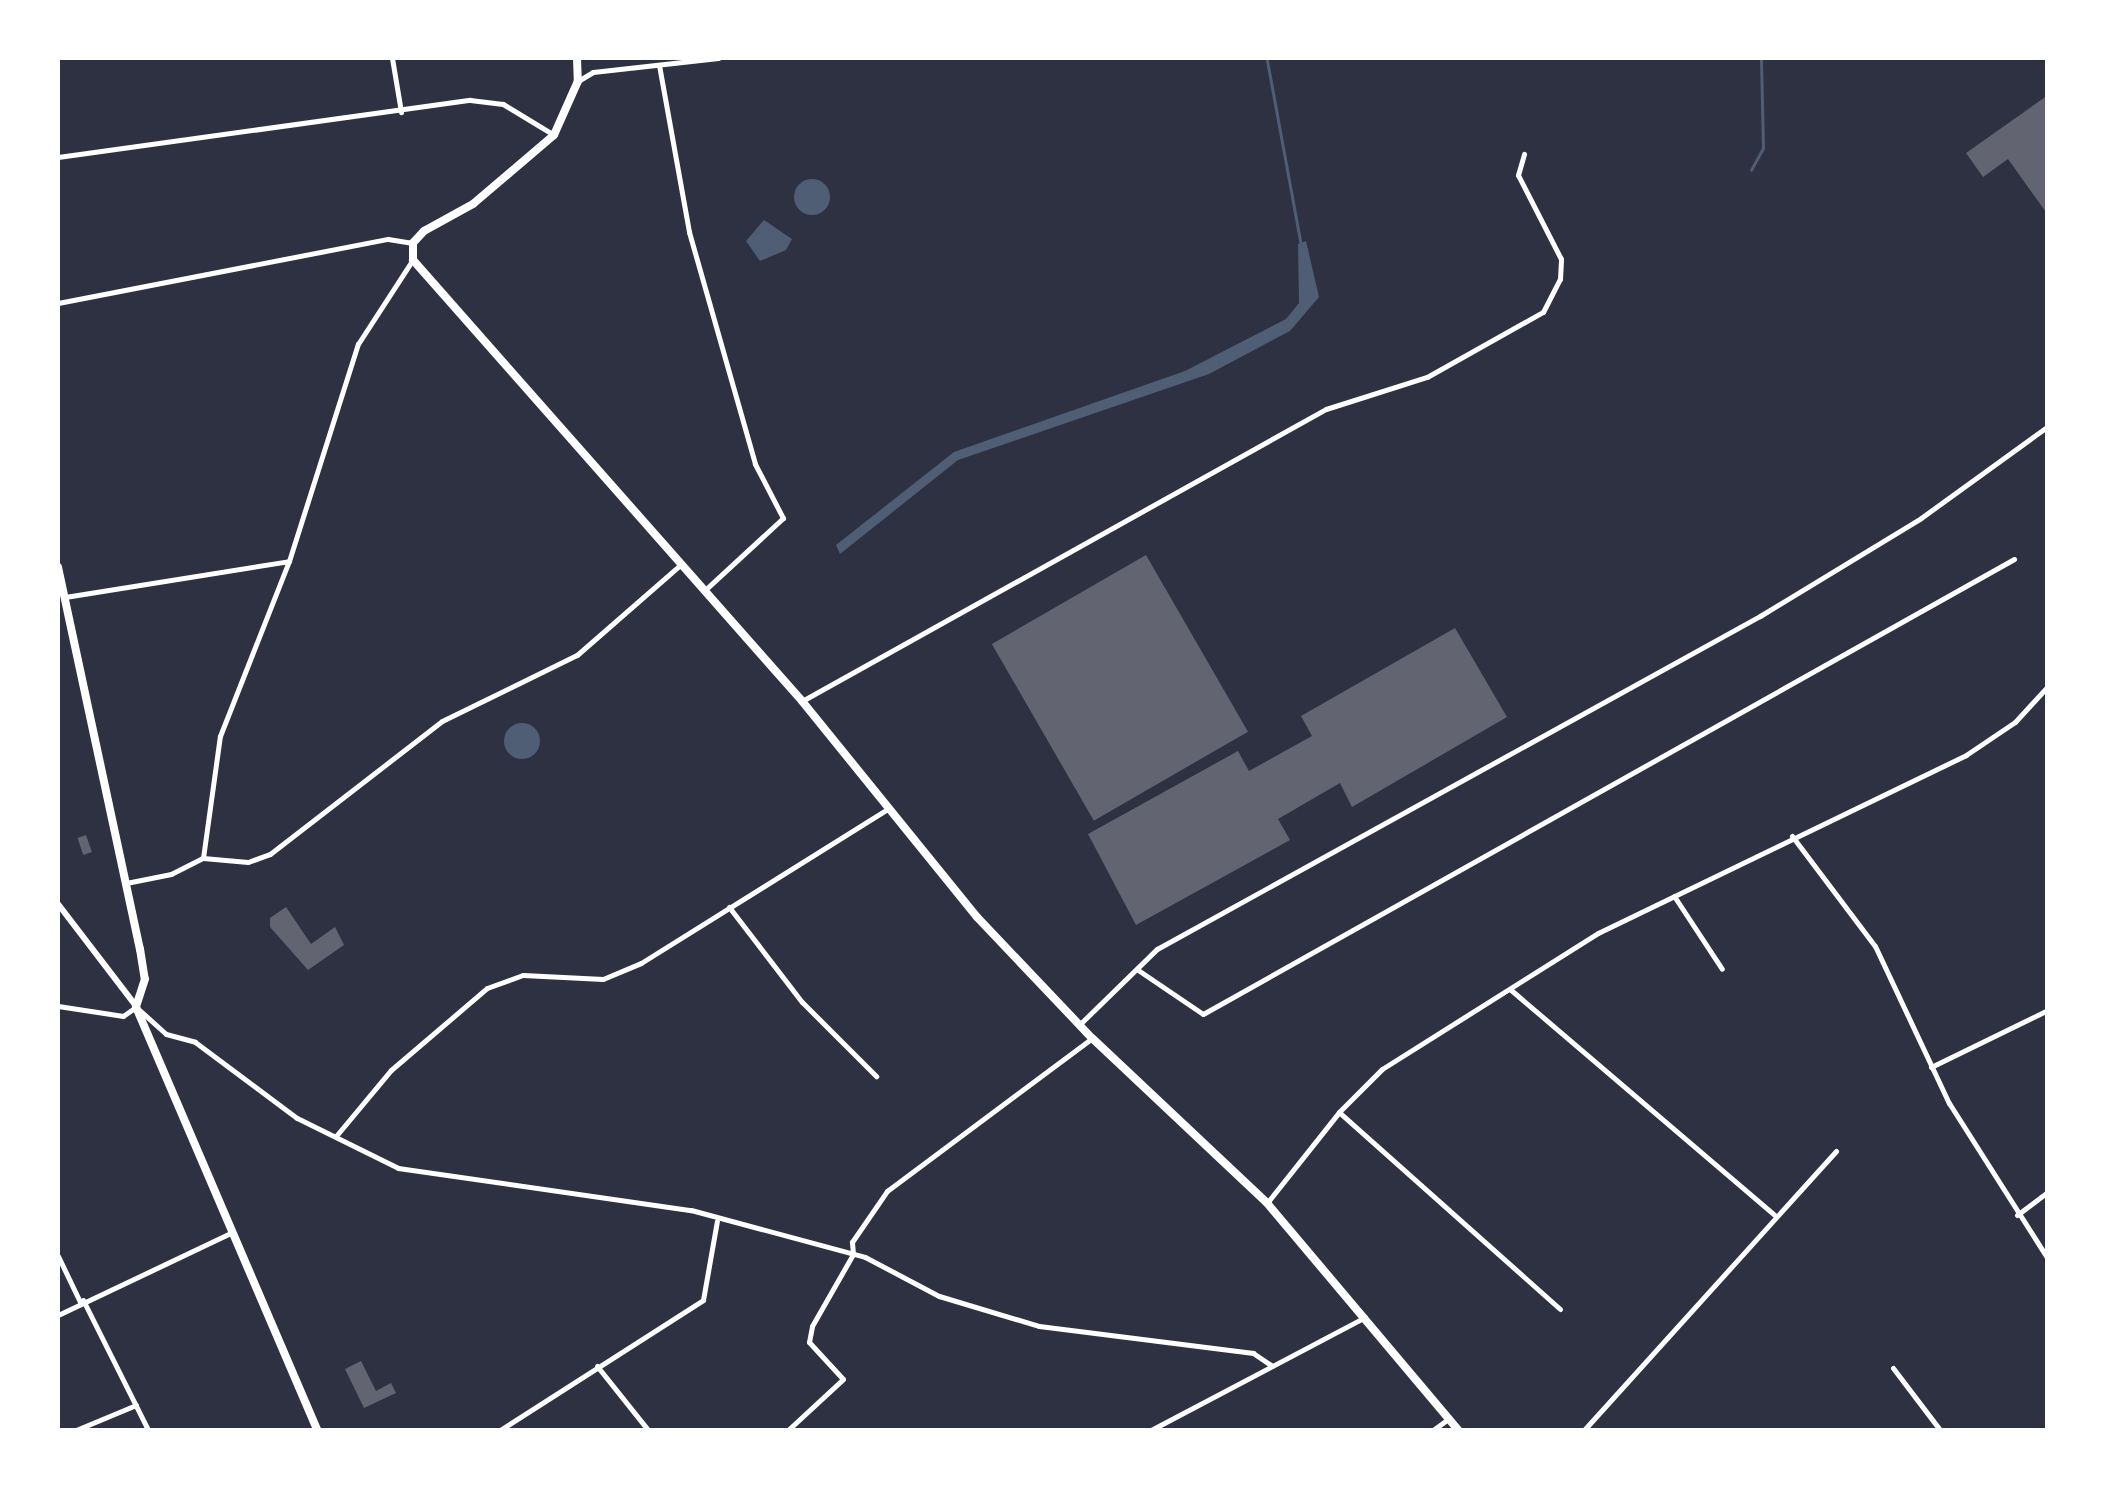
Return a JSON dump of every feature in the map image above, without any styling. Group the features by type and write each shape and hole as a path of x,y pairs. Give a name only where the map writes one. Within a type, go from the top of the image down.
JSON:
{"main road":[{"path":"576,58 578,81 554,135 488,192 413,243 413,260 802,701 887,808 1079,1025 1267,1203 1458,1430"},
{"path":"58,567 145,980 136,1007 235,1230 317,1430"}],"street":[{"path":"392,58 401,112"},
{"path":"578,81 594,72 718,58"},
{"path":"659,66 689,232 755,464 783,518 704,592"},
{"path":"58,157 470,100 504,104 554,135"},
{"path":"802,701 1326,409 1427,377 1542,312 1560,279 1561,259 1518,174 1524,154"},
{"path":"58,303 388,238 413,243"},
{"path":"202,858 220,736 288,561 358,344 413,260"},
{"path":"1079,1025 1157,948 1760,616 1921,518 2048,426"},
{"path":"1138,970 1203,1014 2014,559"},
{"path":"65,597 288,561"},
{"path":"126,882 172,874 202,858 248,862 270,854 442,721 577,655 680,565"},
{"path":"1267,1203 1339,1112 1382,1069 1598,933 1966,755 2015,722 2048,686"},
{"path":"336,1136 434,1028 504,978 603,979 641,963 887,808"},
{"path":"1792,836 1875,946 1931,1067 2017,1214 2048,1258"},
{"path":"1674,896 1722,969"},
{"path":"58,904 136,1007 166,1034 195,1042 298,1118 398,1168 691,1210 854,1254 938,1296 1039,1326 1253,1354 1272,1366"},
{"path":"730,907 802,1002 876,1076"},
{"path":"1510,989 1774,1215"},
{"path":"58,1006 123,1016 136,1007"},
{"path":"1931,1067 2048,1010"},
{"path":"788,1430 844,1379 810,1342 854,1254 852,1242 887,1191 1092,1038"},
{"path":"1339,1112 1560,1309"},
{"path":"1584,1430 1774,1215 1836,1151"},
{"path":"2017,1214 2048,1192"},
{"path":"500,1430 703,1300 717,1220"},
{"path":"58,1315 235,1230"},
{"path":"58,1256 148,1430"},
{"path":"1151,1430 1364,1317"},
{"path":"597,1366 648,1430"},
{"path":"1894,1368 1940,1430"},
{"path":"76,1430 136,1405"},
{"path":"1433,1430 1447,1420"}],"water":[{"path":"812,179 824,185 830,197 824,209 812,215 800,209 794,197 800,185"},
{"path":"764,220 792,239 786,250 760,261 746,241"},
{"path":"1306,241 1319,297 1290,331 1209,374 958,460 840,554 836,545 954,452 1185,371 1286,319 1299,303 1298,244"},
{"path":"522,723 535,728 540,741 535,754 522,759 509,754 504,741 509,728"}],"building":[{"path":"2048,95 2048,215 2008,159 1983,177 1966,153"},
{"path":"1146,555 1248,732 1094,821 992,644"},
{"path":"1455,628 1507,717 1352,807 1340,783 1278,819 1290,840 1136,925 1088,834 1238,751 1249,771 1312,736 1301,716"},
{"path":"86,835 92,852 83,855 77,838"},
{"path":"286,907 311,944 335,927 344,945 308,970 270,927 270,918"},
{"path":"361,1361 376,1391 391,1383 396,1393 364,1408 345,1369"}],"waterway":[{"path":"1267,58 1301,243"},
{"path":"1751,170 1763,148 1761,58"}]}
